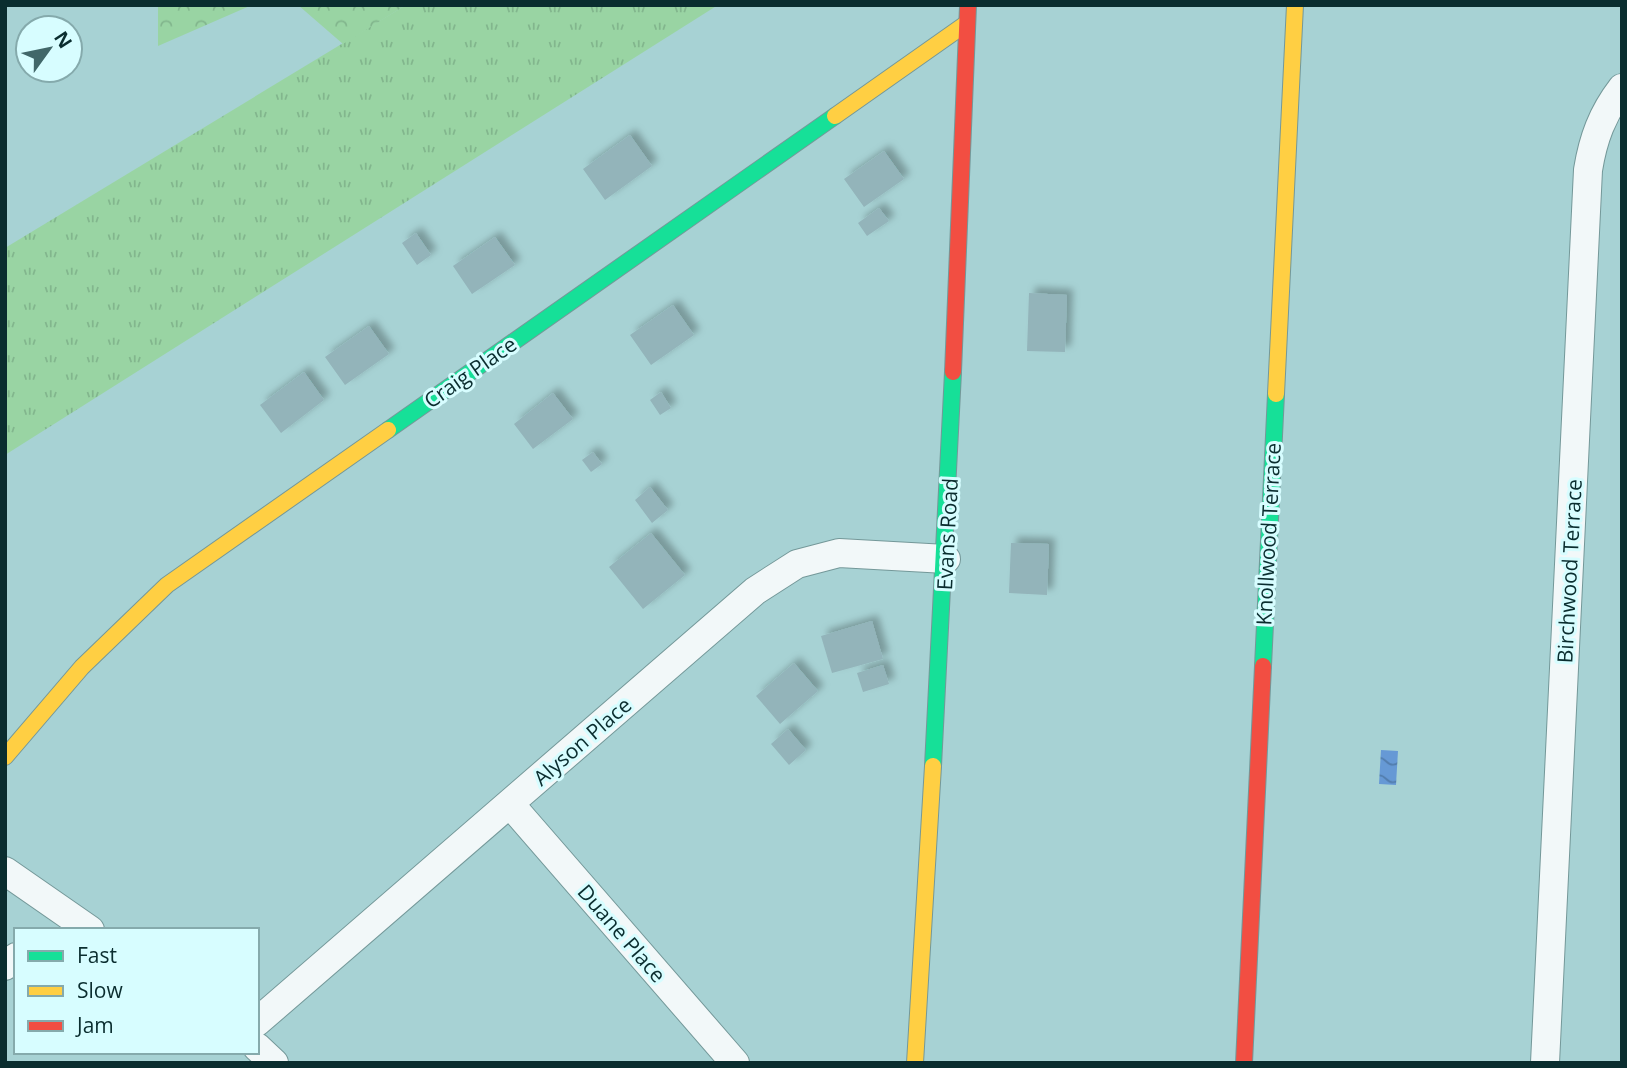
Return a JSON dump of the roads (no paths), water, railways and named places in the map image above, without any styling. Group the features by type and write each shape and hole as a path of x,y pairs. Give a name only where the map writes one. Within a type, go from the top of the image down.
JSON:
{"street":[{"name":"Evans Road","path":"915,1063 947,559 968,5"},
{"name":"Knollwood Terrace","path":"1244,1063 1295,5"},
{"name":"Craig Place","path":"5,757 75,672 167,585 967,23"},
{"name":"Birchwood Terrace","path":"1545,1063 1588,170 1593,140 1608,106 1622,88"},
{"name":"Alyson Place","path":"259,1020 755,591 797,564 839,553 947,559"},
{"name":"Duane Place","path":"510,804 735,1063"},
{"path":"5,871 69,924"},
{"path":"259,1049 274,1063"}],"water":[{"path":"1381,750 1398,751 1396,785 1379,784"}]}
